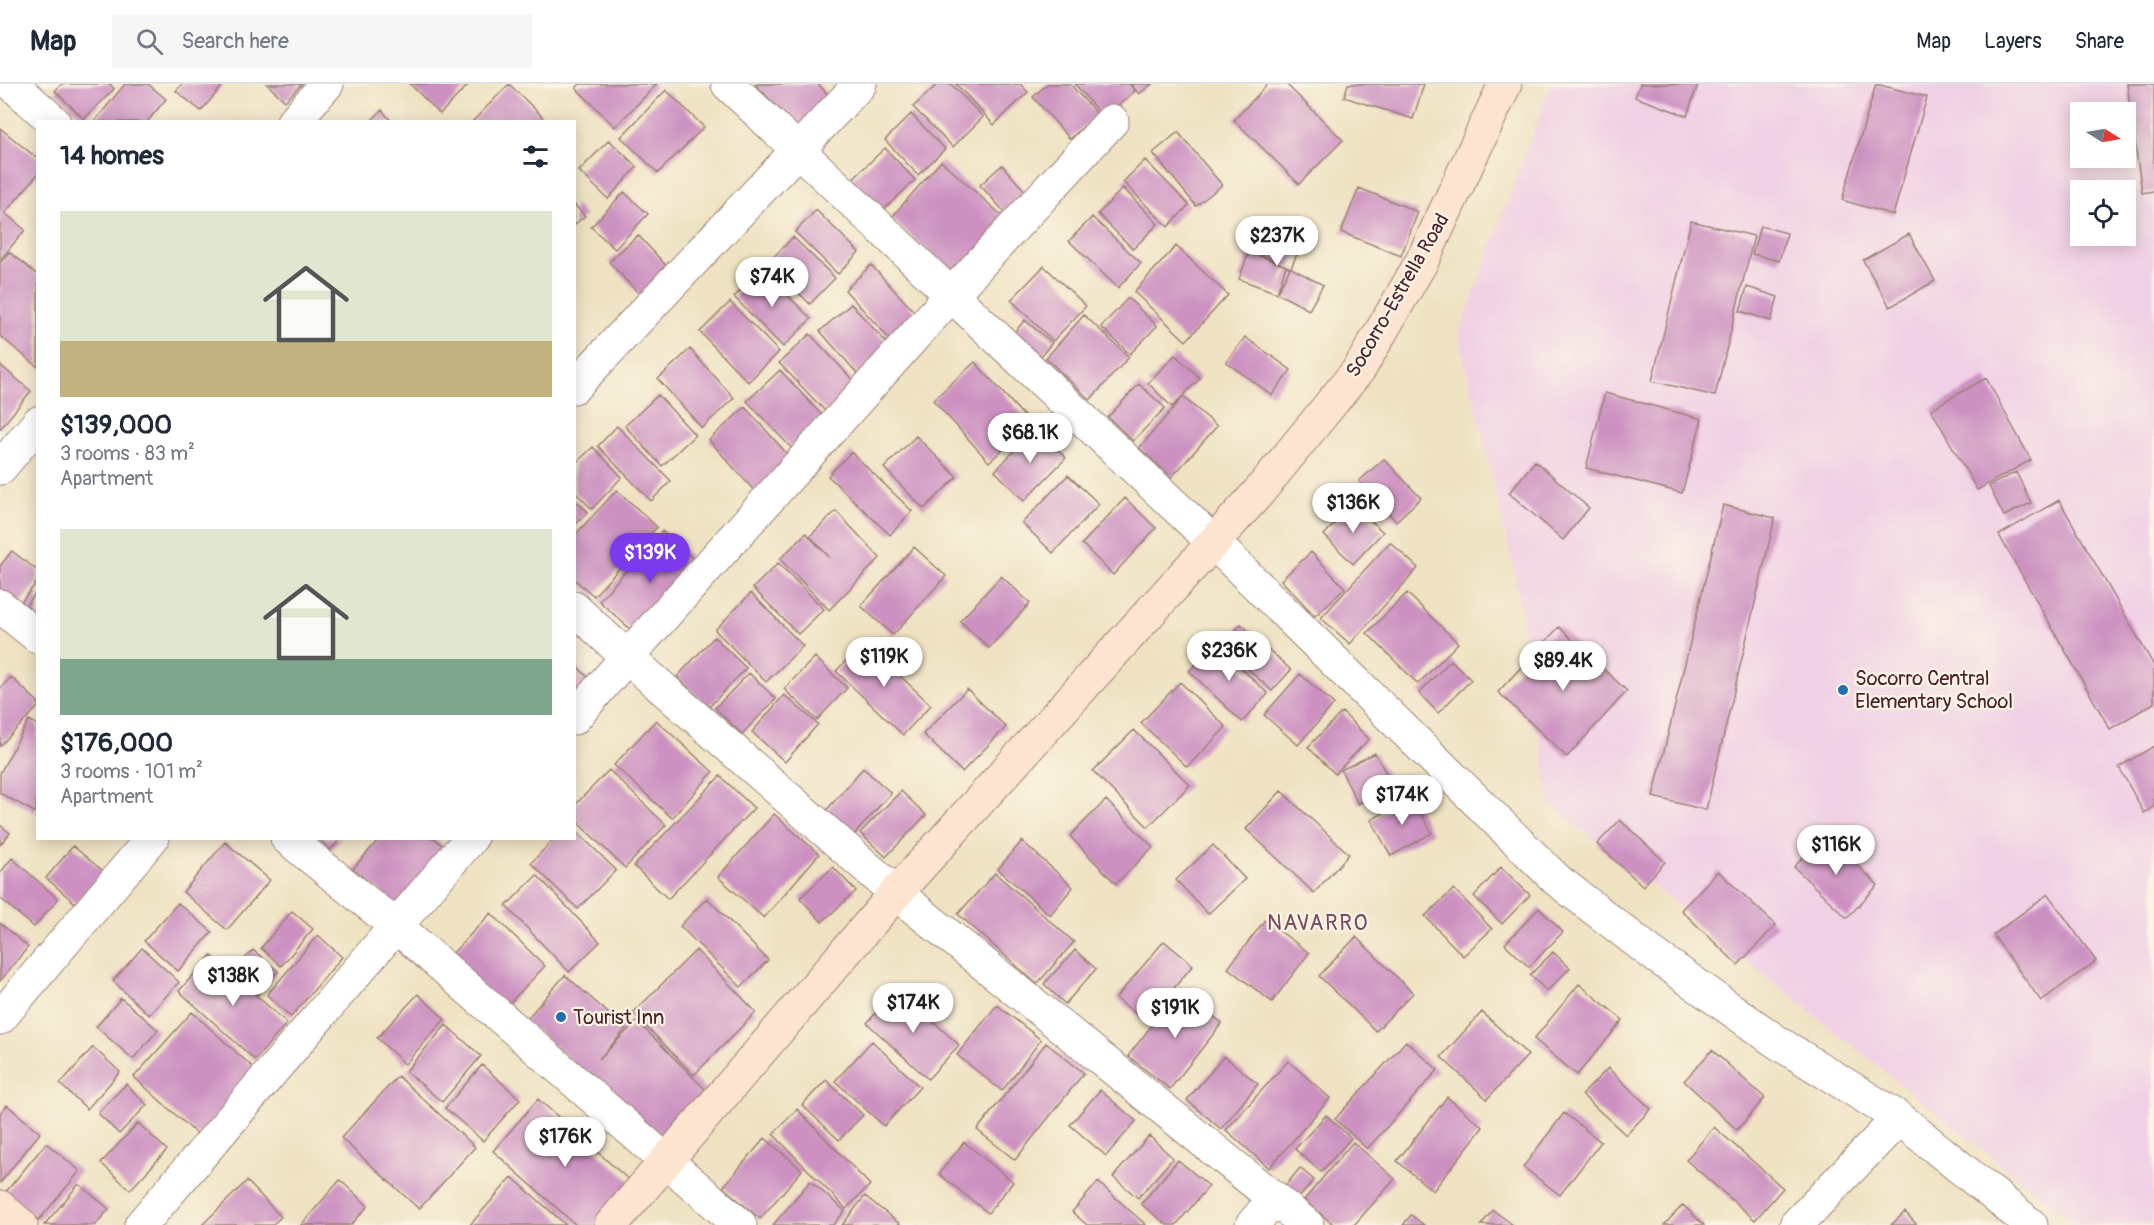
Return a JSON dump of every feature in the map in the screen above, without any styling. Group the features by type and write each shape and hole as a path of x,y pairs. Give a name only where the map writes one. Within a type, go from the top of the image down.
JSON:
{"street":[{"path":"12,84 52,120"},
{"path":"295,120 327,84"},
{"path":"728,84 1212,541 1557,880 1653,954 1776,1042 1899,1118 2031,1225"},
{"path":"576,385 860,84"},
{"name":"Socorro-Estrella Road","path":"611,1225 896,893 1285,462 1360,368 1422,261 1504,84"},
{"path":"576,716 951,295 1112,121"},
{"path":"0,468 36,425"},
{"path":"0,606 36,635"},
{"path":"576,610 896,893 1307,1225"},
{"path":"0,1018 150,840"},
{"path":"289,840 396,926 740,1225"},
{"path":"141,1225 469,840"},
{"path":"1796,1225 1899,1118"},
{"path":"1252,1225 1275,1198"},
{"path":"0,1208 21,1225"}],"shaded area":[{"name":"Socorro Central Elementary School","path":"1551,84 2154,84 2154,1225 2077,1225 1550,804 1515,575 1459,335"}],"building":[{"path":"62,84 110,84 114,89 84,119 55,91"},
{"path":"125,84 148,84 166,99 149,120 96,120"},
{"path":"182,84 224,84 201,111 176,91"},
{"path":"267,84 302,84 285,101"},
{"path":"410,84 469,84 440,114"},
{"path":"509,84 543,117 540,120 474,120"},
{"path":"580,84 657,84 615,127 576,88"},
{"path":"755,84 818,84 835,102 802,133"},
{"path":"938,84 951,84 983,117 953,147 913,107"},
{"path":"956,84 1020,84 1028,92 994,125"},
{"path":"1047,84 1070,84 1097,114 1070,139 1033,97"},
{"path":"1075,84 1129,84 1135,91 1103,118"},
{"path":"1131,84 1152,84 1139,94"},
{"path":"1268,84 1286,84 1343,140 1299,184 1234,120"},
{"path":"1348,84 1424,84 1413,119 1344,97"},
{"path":"1640,84 1698,84 1687,116 1635,97"},
{"path":"1876,84 1927,97 1893,215 1842,200"},
{"path":"2127,84 2154,84 2154,191 2142,193 2136,149 2136,102 2129,102"},
{"path":"666,90 704,127 658,173 621,137"},
{"path":"382,110 390,120 372,120"},
{"path":"911,114 945,149 918,175 885,140"},
{"path":"0,128 36,157 36,176 5,213 25,230 0,260"},
{"path":"1178,132 1222,185 1196,206 1153,153"},
{"path":"609,140 637,167 608,199 579,171"},
{"path":"885,148 915,180 879,214 849,182"},
{"path":"1145,160 1189,205 1168,227 1123,182"},
{"path":"941,161 1008,221 958,278 891,218"},
{"path":"1002,165 1031,198 1010,218 980,185"},
{"path":"1123,188 1158,224 1133,249 1098,214"},
{"path":"1359,188 1418,212 1401,256 1341,232"},
{"path":"624,192 648,214 615,249 591,227"},
{"path":"576,206 585,216 576,223"},
{"path":"816,210 859,252 838,274 795,232"},
{"path":"1092,217 1141,263 1118,288 1069,241"},
{"path":"1691,221 1754,236 1715,396 1652,381"},
{"path":"1253,223 1301,245 1291,268 1323,285 1309,310 1277,293 1239,279 1249,252 1285,265 1243,246","holes":["1286,266 1290,268 1277,293"]},
{"path":"1760,226 1787,233 1779,261 1752,254"},
{"path":"1909,234 1935,281 1890,307 1863,260"},
{"path":"638,235 672,272 643,298 609,262"},
{"path":"793,237 835,278 810,304 768,263"},
{"path":"1176,246 1228,295 1186,341 1134,292"},
{"path":"9,252 36,273 36,365 0,336 0,263"},
{"path":"871,265 922,320 895,345 845,290"},
{"path":"1044,266 1086,306 1053,341 1011,300"},
{"path":"762,269 811,319 783,347 734,297"},
{"path":"1747,287 1778,297 1771,321 1740,311"},
{"path":"1128,298 1157,326 1130,354 1101,327"},
{"path":"730,302 779,352 748,382 700,332"},
{"path":"851,304 894,351 863,380 820,331"},
{"path":"1084,315 1129,357 1090,400 1046,358"},
{"path":"1025,320 1052,343 1034,364 1007,341"},
{"path":"810,334 861,389 831,417 779,363"},
{"path":"1245,337 1291,370 1272,395 1226,362"},
{"path":"690,349 734,398 702,428 658,379"},
{"path":"1175,355 1200,378 1172,407 1148,383"},
{"path":"975,362 1031,424 989,462 933,400"},
{"path":"0,365 31,391 0,429"},
{"path":"780,370 828,422 796,453 747,401"},
{"path":"1986,378 2031,460 1977,490 1931,409"},
{"path":"1139,384 1165,408 1133,441 1108,417"},
{"path":"1605,393 1702,419 1682,493 1586,468"},
{"path":"658,395 695,435 662,466 625,426"},
{"path":"1183,397 1217,426 1172,477 1139,448"},
{"path":"745,407 797,465 760,497 709,440"},
{"path":"617,426 671,481 651,501 598,446"},
{"path":"1036,428 1066,458 1024,501 995,471"},
{"path":"916,436 957,477 924,509 884,468"},
{"path":"593,447 622,477 592,509 576,493 576,463"},
{"path":"851,452 912,511 890,535 828,476"},
{"path":"1384,459 1421,498 1396,521 1359,481"},
{"path":"1535,461 1589,508 1563,540 1509,493"},
{"path":"2016,472 2031,503 2004,516 1989,486"},
{"path":"1068,475 1099,504 1053,553 1022,523"},
{"path":"617,490 657,527 594,596 576,581 576,534"},
{"path":"1125,498 1156,528 1113,575 1082,544"},
{"path":"2059,500 2154,666 2154,703 2110,729 1999,535"},
{"path":"576,501 588,512 576,524"},
{"path":"1353,504 1383,532 1353,564 1324,535"},
{"path":"1723,505 1775,518 1706,810 1653,797"},
{"path":"836,511 880,558 829,610 780,559 806,533 830,558 810,536"},
{"path":"662,531 701,566 638,636 599,601"},
{"path":"1390,542 1418,568 1350,644 1321,618"},
{"path":"914,547 946,576 893,635 861,606"},
{"path":"12,551 36,569 36,583 12,613 0,603 0,566"},
{"path":"1311,552 1345,588 1315,616 1281,580"},
{"path":"778,563 824,609 798,634 753,588"},
{"path":"1001,576 1030,603 989,648 960,621"},
{"path":"36,593 36,623 21,612"},
{"path":"751,593 803,646 766,682 715,630"},
{"path":"1407,593 1458,643 1418,684 1367,633"},
{"path":"1241,624 1291,670 1272,691 1222,645"},
{"path":"1559,627 1627,691 1567,757 1498,692"},
{"path":"714,637 746,668 709,707 677,677"},
{"path":"864,642 931,705 903,735 836,671"},
{"path":"1216,643 1268,694 1242,722 1189,671"},
{"path":"815,657 847,688 817,720 784,689"},
{"path":"1451,660 1471,680 1438,713 1419,693"},
{"path":"576,665 598,688 576,708"},
{"path":"749,673 776,699 742,734 715,708"},
{"path":"1300,674 1334,704 1298,745 1264,715"},
{"path":"11,677 36,700 36,709 0,746 0,689"},
{"path":"1180,682 1226,727 1187,767 1141,723"},
{"path":"967,689 1006,727 962,772 923,734"},
{"path":"784,695 818,724 785,762 752,732"},
{"path":"1342,712 1369,739 1335,774 1308,747"},
{"path":"29,720 36,724 36,813 0,793 0,773"},
{"path":"656,720 713,772 672,818 614,765"},
{"path":"1134,730 1190,785 1148,827 1093,771"},
{"path":"2154,746 2154,807 2144,813 2119,767"},
{"path":"1375,753 1393,786 1358,804 1341,770"},
{"path":"863,768 891,793 853,836 825,812"},
{"path":"609,770 666,825 625,868 576,821 576,804"},
{"path":"720,776 754,808 668,899 634,866"},
{"path":"901,791 926,815 886,857 860,833"},
{"path":"1281,791 1349,854 1314,893 1246,829"},
{"path":"1412,797 1432,833 1391,856 1371,820"},
{"path":"1106,800 1153,847 1116,884 1070,836"},
{"path":"774,814 819,854 764,918 718,877"},
{"path":"1620,820 1665,862 1643,886 1597,844"},
{"path":"0,825 10,833 0,845"},
{"path":"576,831 616,870 578,909 531,863 553,840 576,840"},
{"path":"1825,834 1878,885 1847,918 1794,867"},
{"path":"320,840 339,840 331,850"},
{"path":"378,840 436,840 449,851 400,909 353,869"},
{"path":"1022,841 1073,887 1050,915 998,869"},
{"path":"225,842 270,880 227,930 183,892"},
{"path":"1213,845 1245,879 1208,914 1176,880"},
{"path":"73,846 103,871 76,904 46,878"},
{"path":"12,858 58,899 34,927 0,898 0,873"},
{"path":"833,867 856,891 822,922 800,898"},
{"path":"1501,867 1530,895 1502,924 1474,896"},
{"path":"1718,871 1776,925 1738,965 1681,910"},
{"path":"995,873 1074,942 1037,984 958,914"},
{"path":"537,875 600,942 569,972 506,906"},
{"path":"1454,889 1492,929 1463,956 1425,916"},
{"path":"2048,894 2096,961 2041,1001 1993,935"},
{"path":"707,898 768,960 741,987 680,926"},
{"path":"178,903 212,932 178,971 144,941"},
{"path":"1539,908 1563,932 1529,967 1505,944"},
{"path":"292,911 313,929 281,966 261,948"},
{"path":"491,913 545,966 504,1009 450,956"},
{"path":"1265,920 1309,953 1272,1002 1228,968"},
{"path":"0,923 28,947 0,981"},
{"path":"318,935 342,957 291,1017 267,995"},
{"path":"1356,937 1413,993 1376,1031 1319,976"},
{"path":"1164,941 1193,965 1146,1022 1116,998"},
{"path":"142,948 179,982 149,1015 113,981"},
{"path":"253,950 278,971 257,995 233,972"},
{"path":"696,950 756,1012 694,1075 633,1013"},
{"path":"1075,950 1096,969 1065,1004 1044,984"},
{"path":"1553,952 1570,968 1547,991 1530,975"},
{"path":"211,955 287,1023 255,1060 179,991"},
{"path":"565,975 626,1029 599,1059 637,1021 709,1093 660,1143 588,1070 585,1073 525,1021"},
{"path":"1579,984 1623,1020 1577,1075 1534,1039"},
{"path":"897,989 959,1045 928,1079 867,1023"},
{"path":"1180,989 1222,1023 1170,1089 1128,1056"},
{"path":"418,994 445,1019 405,1064 377,1038"},
{"path":"121,998 158,1030 133,1059 96,1027"},
{"path":"997,1005 1041,1040 1002,1091 957,1055"},
{"path":"192,1012 257,1071 199,1136 134,1077"},
{"path":"1482,1012 1528,1055 1487,1099 1441,1057"},
{"path":"446,1025 481,1056 442,1102 406,1071"},
{"path":"872,1041 920,1087 884,1126 835,1081"},
{"path":"1406,1041 1438,1070 1367,1149 1335,1119"},
{"path":"1046,1043 1084,1073 1015,1160 977,1130"},
{"path":"93,1047 120,1072 87,1109 60,1084"},
{"path":"1712,1050 1765,1098 1737,1130 1684,1081"},
{"path":"1224,1056 1258,1084 1221,1129 1187,1100"},
{"path":"1288,1061 1330,1098 1269,1168 1226,1130"},
{"path":"482,1065 520,1099 483,1141 445,1108"},
{"path":"1608,1068 1651,1109 1626,1135 1582,1095"},
{"path":"398,1076 475,1147 419,1209 341,1138"},
{"path":"826,1080 863,1115 839,1140 802,1105"},
{"path":"126,1084 147,1105 119,1134 98,1113"},
{"path":"1100,1090 1136,1121 1106,1156 1070,1125"},
{"path":"1447,1097 1483,1127 1433,1191 1397,1161"},
{"path":"538,1099 638,1188 605,1225 576,1225 493,1151"},
{"path":"7,1105 40,1133 0,1183 0,1113"},
{"path":"797,1109 870,1185 846,1209 773,1134"},
{"path":"1564,1113 1601,1142 1560,1195 1523,1167"},
{"path":"1326,1115 1351,1138 1321,1172 1295,1149"},
{"path":"138,1123 167,1150 130,1190 101,1163"},
{"path":"1714,1127 1783,1188 1755,1220 1686,1160"},
{"path":"1149,1136 1173,1158 1138,1198 1113,1177"},
{"path":"765,1138 802,1170 760,1219 723,1187"},
{"path":"964,1142 1013,1182 988,1213 939,1174"},
{"path":"1353,1142 1395,1179 1354,1225 1334,1225 1304,1200"},
{"path":"46,1143 80,1171 39,1220 5,1193"},
{"path":"1178,1160 1209,1186 1176,1225 1167,1225 1141,1204"},
{"path":"1300,1168 1314,1180 1299,1198 1285,1186"},
{"path":"512,1177 566,1225 470,1225"},
{"path":"340,1180 368,1206 351,1225 301,1225"},
{"path":"247,1181 281,1217 272,1225 202,1225"},
{"path":"810,1181 845,1211 833,1225 773,1225"},
{"path":"1098,1182 1146,1225 1087,1225 1072,1212"},
{"path":"79,1184 109,1209 95,1225 44,1225"},
{"path":"865,1196 901,1225 842,1225"},
{"path":"1683,1205 1704,1225 1664,1225"},
{"path":"1493,1210 1513,1225 1481,1225"},
{"path":"1905,1212 1917,1225 1891,1225"},
{"path":"1411,1215 1424,1225 1403,1225"}],"place":[{"name":"Socorro Central Elementary School","path":"1843,690"},
{"name":"Tourist Inn","path":"561,1017"}],"district":[{"name":"NAVARRO","path":"1318,922"}]}
